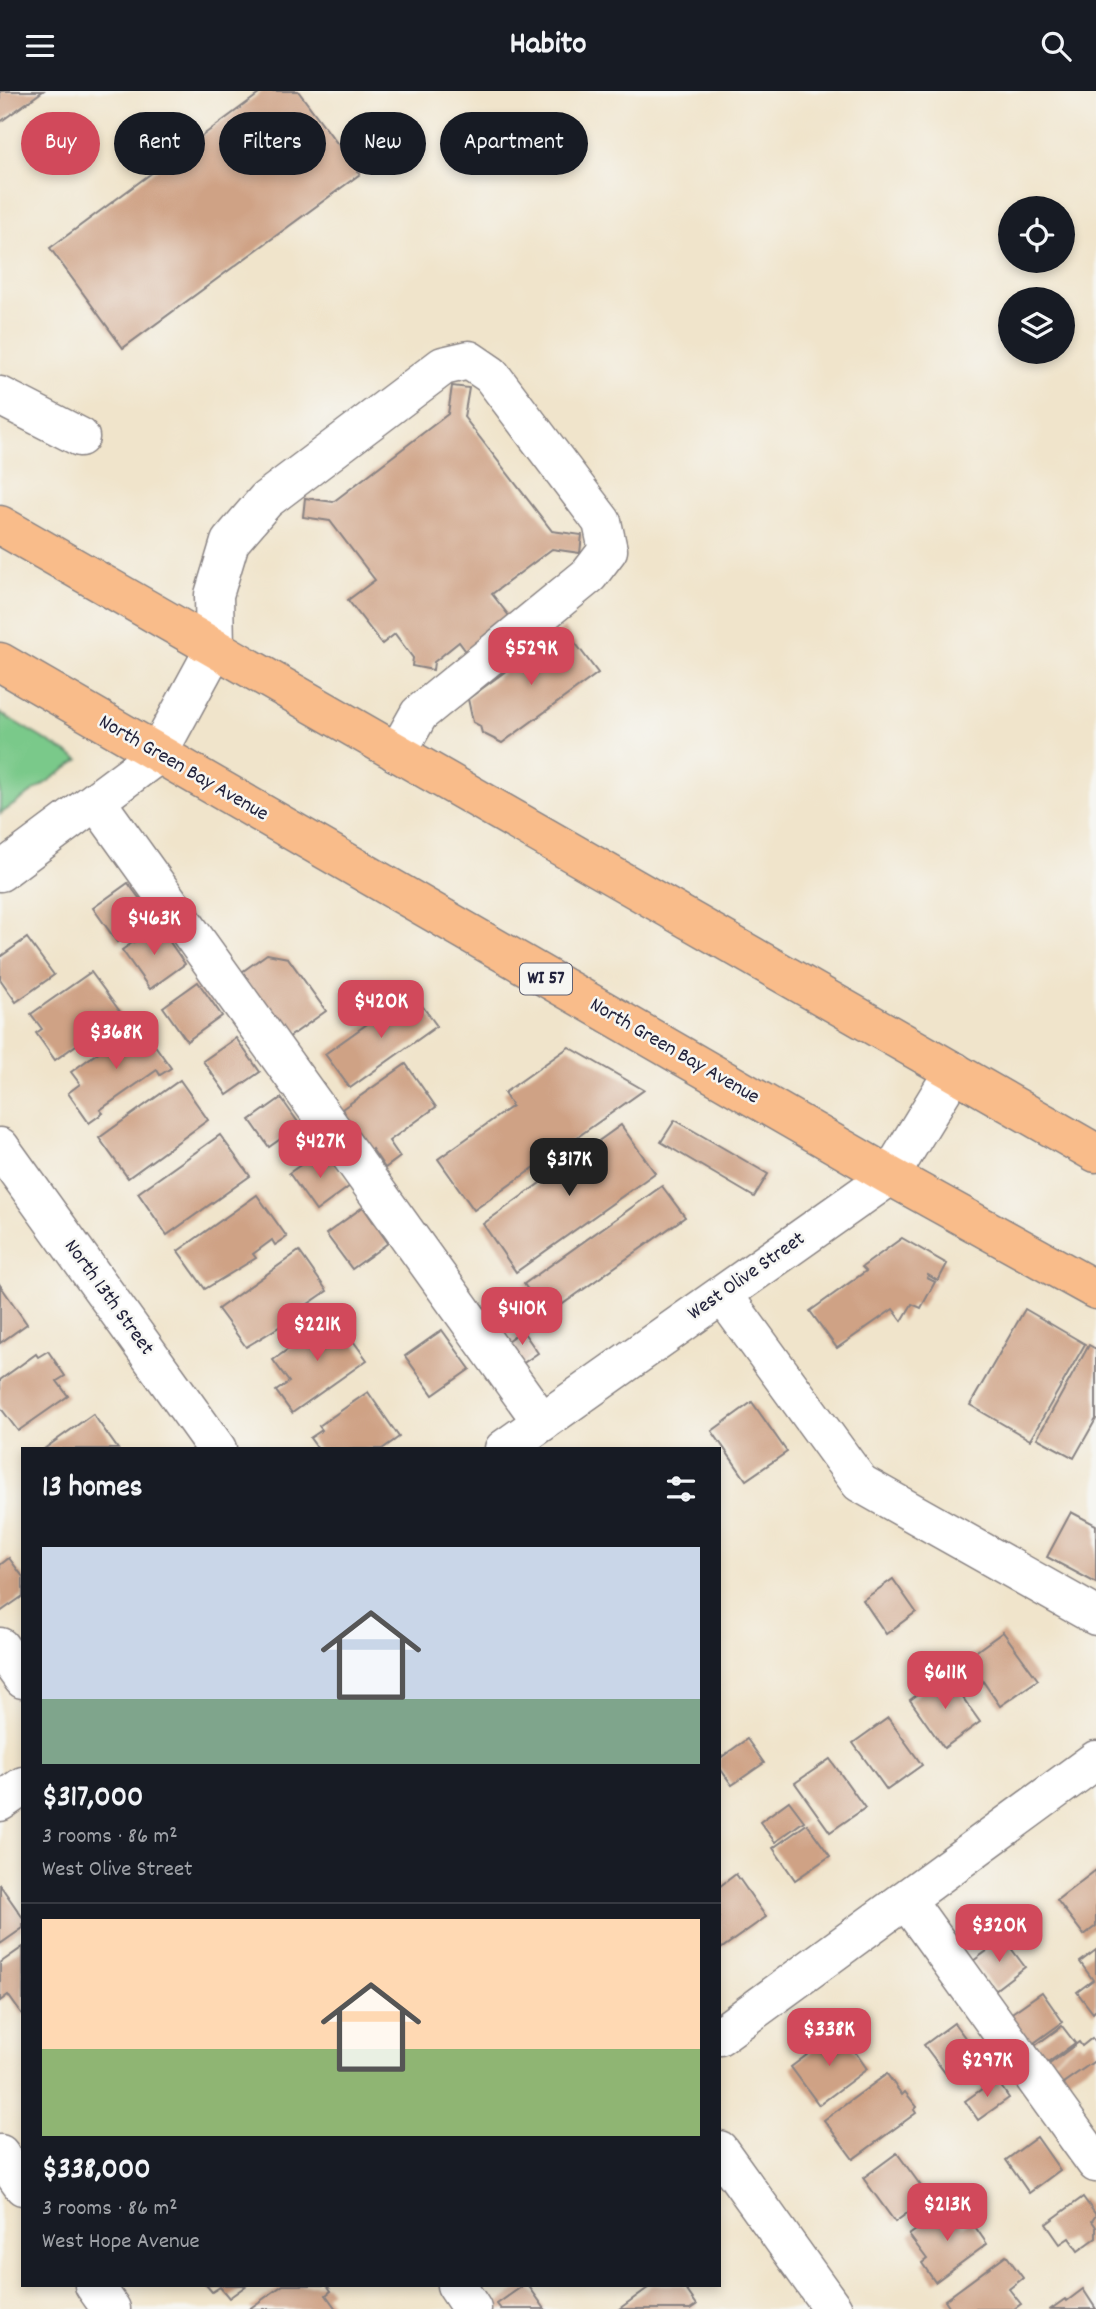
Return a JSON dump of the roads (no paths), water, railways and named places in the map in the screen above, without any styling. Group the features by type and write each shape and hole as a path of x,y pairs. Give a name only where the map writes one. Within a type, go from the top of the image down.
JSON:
{"main road":[{"path":"0,525 1096,1153"},
{"name":"North Green Bay Avenue","path":"0,662 890,1176 1096,1290"}],"street":[{"path":"0,872 157,755 215,648 214,595 230,542 266,500 443,366 469,360 491,375 602,522 608,550 589,575 419,714 397,753"},
{"path":"0,396 80,437"},
{"path":"96,801 542,1422"},
{"name":"West Olive Street","path":"507,1447 890,1176 954,1071"},
{"name":"North 13th Street","path":"0,1147 216,1447"},
{"path":"723,1295 860,1483 1096,1616"},
{"path":"0,1647 21,1676"},
{"path":"721,2035 1096,1761"},
{"path":"0,1802 21,1787"},
{"path":"907,1901 1096,2163"},
{"path":"721,2153 833,2309"},
{"path":"0,2154 21,2183"},
{"path":"95,2287 111,2309"},
{"path":"457,2287 472,2309"}]}
